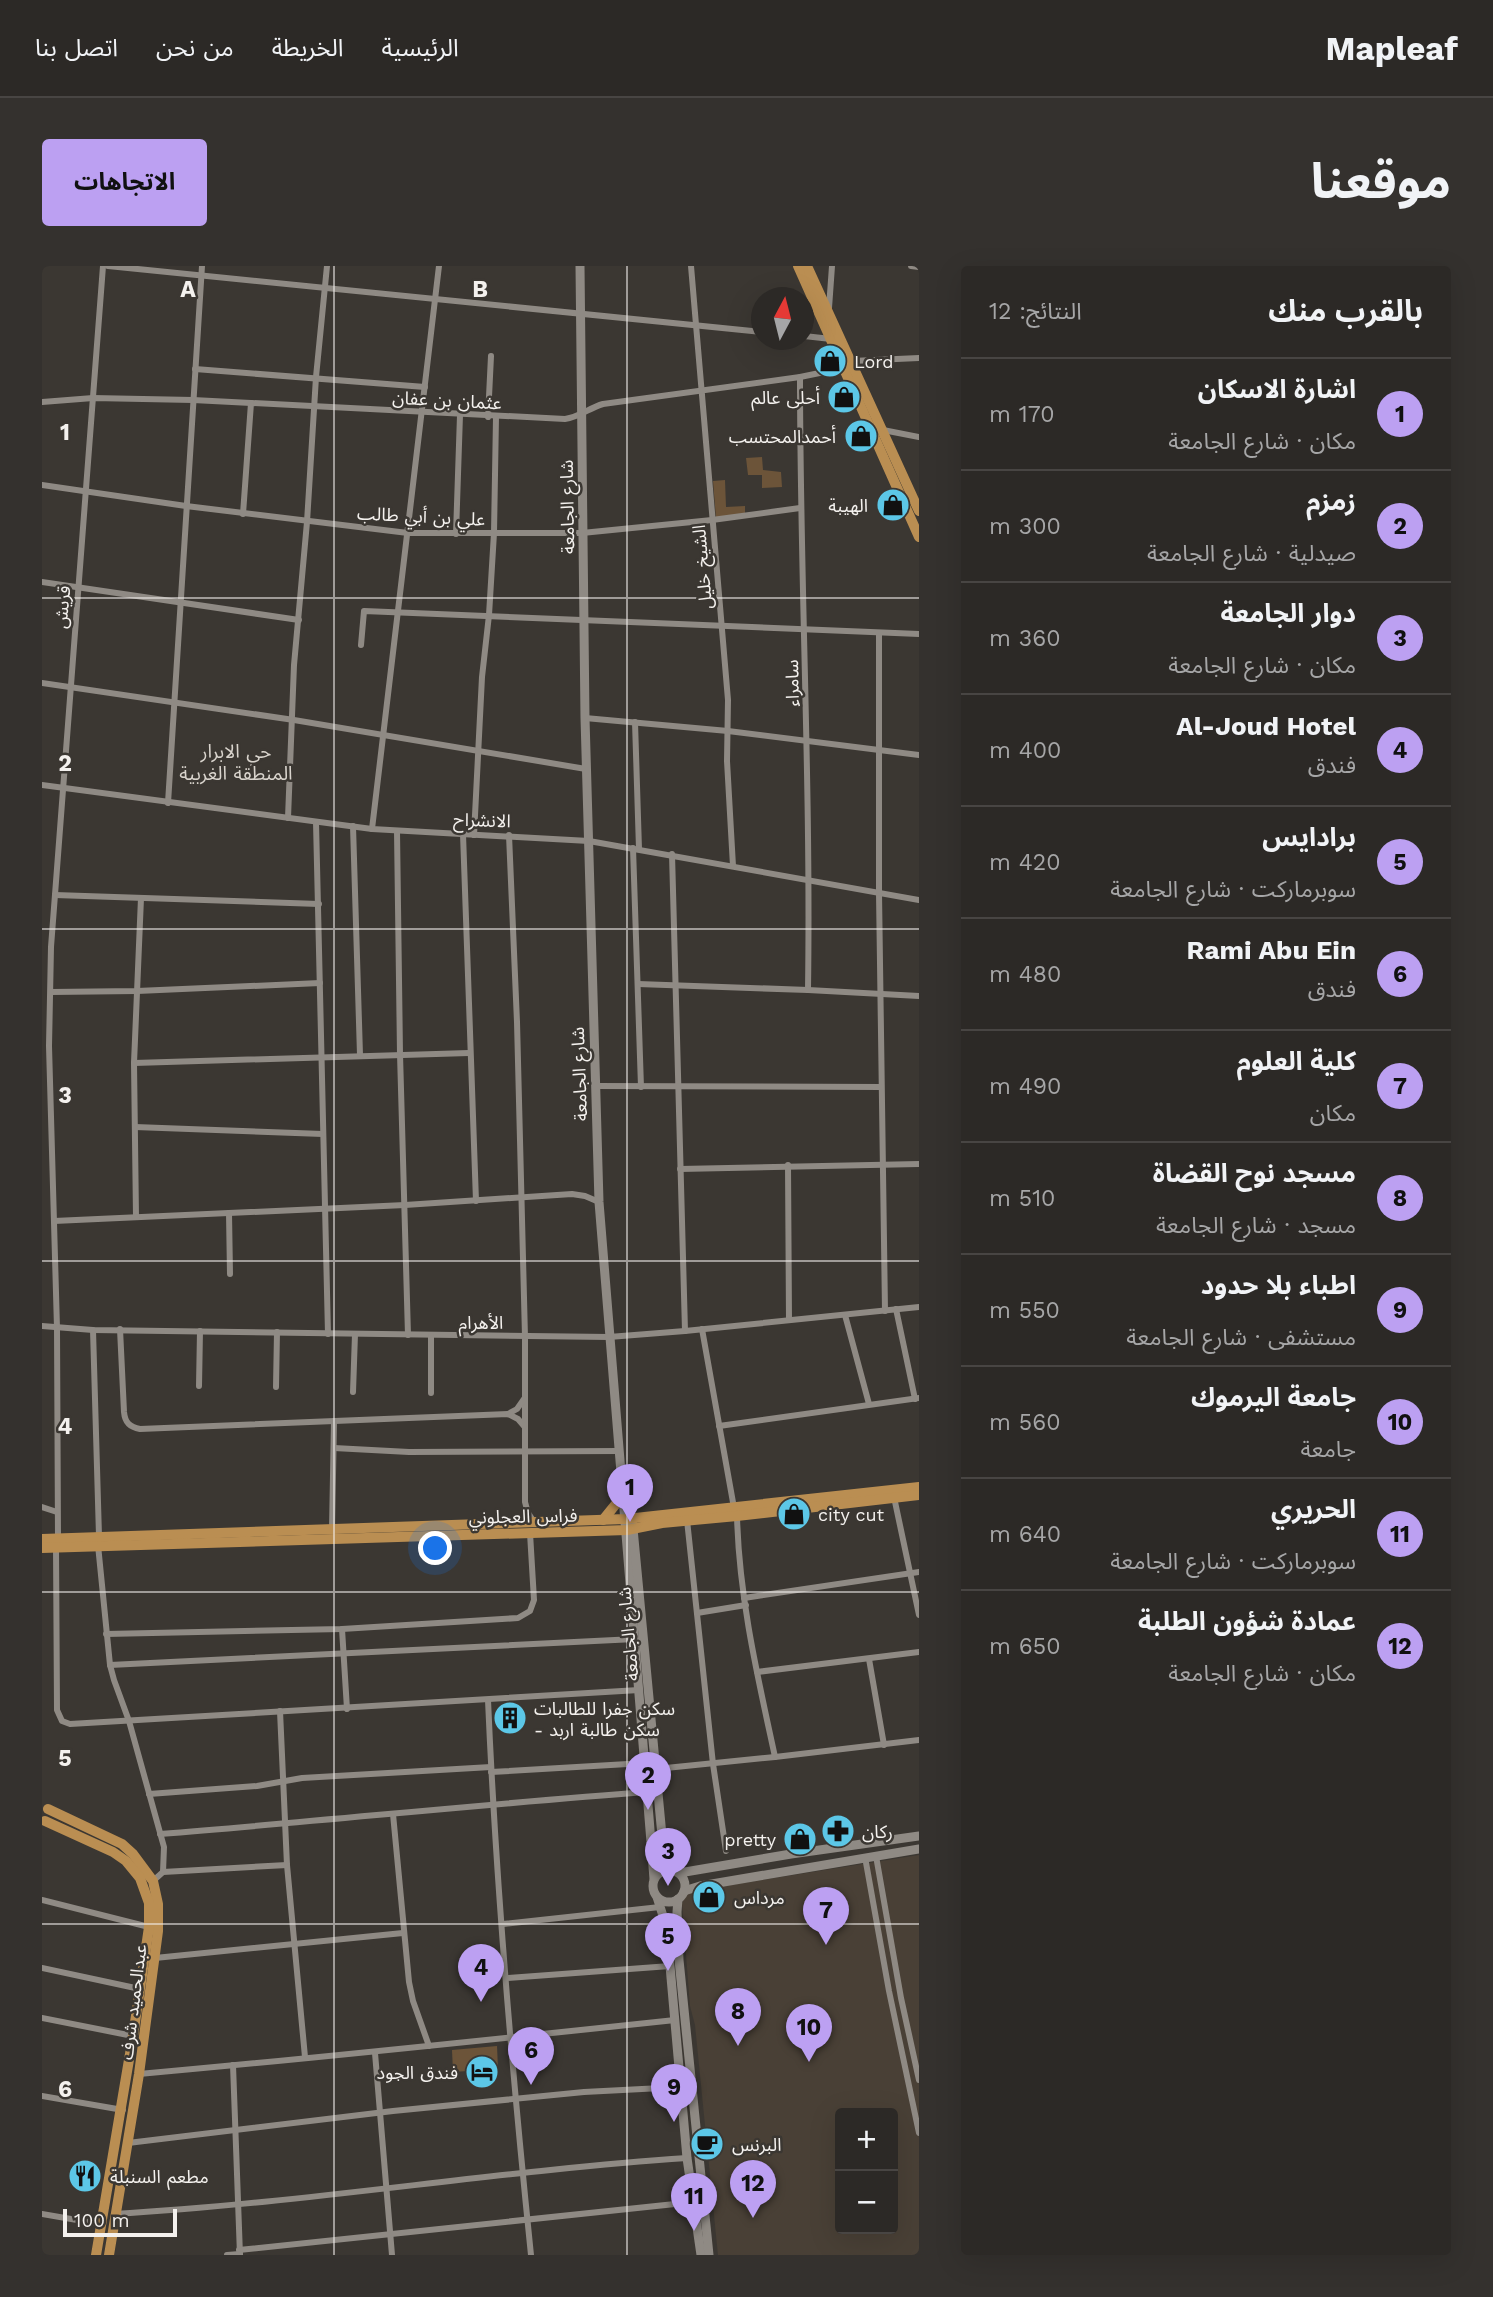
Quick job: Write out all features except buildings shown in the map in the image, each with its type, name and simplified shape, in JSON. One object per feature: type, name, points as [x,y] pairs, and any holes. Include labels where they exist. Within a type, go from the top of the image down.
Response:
[{"type":"main road","name":"شارع الجامعة","points":[[580,266],[586,769],[599,1202],[624,1494],[630,1524],[663,1846],[676,1872]]},
{"type":"main road","points":[[798,266],[831,339],[883,430],[919,511]]},
{"type":"main road","points":[[807,266],[828,310],[919,537]]},
{"type":"main road","name":"فراس العجلوني","points":[[42,1548],[57,1543],[332,1530],[662,1522],[919,1487]]},
{"type":"main road","points":[[603,1520],[624,1494]]},
{"type":"main road","name":"فراس العجلوني","points":[[99,1541],[532,1526],[603,1520],[630,1524],[919,1495]]},
{"type":"main road","name":"شارع الجامعة","points":[[630,1524],[635,1639],[654,1879]]},
{"type":"main road","name":"فراس العجلوني","points":[[42,1539],[57,1543]]},
{"type":"main road","points":[[44,1823],[48,1815],[45,1805]]},
{"type":"main road","name":"عبدالحميد شرف","points":[[45,1805],[122,1844],[147,1870],[153,1881],[158,1904],[155,1958],[134,2112],[114,2214],[109,2255]]},
{"type":"main road","points":[[61,1828],[65,1816]]},
{"type":"main road","name":"عبدالحميد شرف","points":[[44,1823],[113,1852],[126,1861],[140,1878],[150,1913],[133,2036],[96,2255]]},
{"type":"main road","points":[[701,2255],[687,2158],[670,1966],[659,1902],[653,1888],[654,1879],[664,1870],[676,1872],[919,1836]]},
{"type":"main road","points":[[659,1902],[667,1902],[700,1886],[919,1849]]},
{"type":"main road","points":[[676,1872],[684,1881],[677,1927],[709,2255]]},
{"type":"street","points":[[106,266],[751,331]]},
{"type":"street","name":"قريش","points":[[106,266],[93,398],[51,947],[49,1046],[57,1328],[57,1710],[62,1721],[70,1724],[130,1721]]},
{"type":"street","points":[[168,803],[202,266]]},
{"type":"street","points":[[288,818],[294,720],[294,665],[327,266]]},
{"type":"street","points":[[372,829],[439,266]]},
{"type":"street","name":"الشيخ خليل","points":[[691,266],[728,700],[727,761],[733,866]]},
{"type":"street","points":[[828,310],[832,266]]},
{"type":"street","points":[[911,266],[919,267]]},
{"type":"street","points":[[814,337],[831,339]]},
{"type":"street","points":[[474,835],[482,677],[494,533],[491,356]]},
{"type":"street","name":"عثمان بن عفان","points":[[42,402],[93,398],[193,400],[565,419],[582,415],[603,404],[800,377],[848,365],[919,358]]},
{"type":"street","points":[[195,369],[425,387]]},
{"type":"street","name":"سامراء","points":[[800,377],[800,508],[809,880],[808,989]]},
{"type":"street","points":[[243,514],[250,403]]},
{"type":"street","points":[[456,534],[460,415]]},
{"type":"street","points":[[883,430],[919,437]]},
{"type":"street","name":"علي بن أبي طالب","points":[[42,485],[243,514],[408,533],[582,533],[800,508]]},
{"type":"street","points":[[42,582],[299,620]]},
{"type":"street","points":[[361,645],[364,611],[919,634]]},
{"type":"street","points":[[879,632],[879,893],[885,1311]]},
{"type":"street","points":[[42,683],[383,734],[586,769]]},
{"type":"street","points":[[585,718],[728,731],[919,755]]},
{"type":"street","points":[[635,722],[641,1087]]},
{"type":"street","name":"الانشراح","points":[[42,785],[372,829],[589,841],[919,900]]},
{"type":"street","points":[[316,822],[328,1334]]},
{"type":"street","points":[[353,826],[360,1055]]},
{"type":"street","points":[[397,831],[408,1335]]},
{"type":"street","points":[[463,834],[476,1201]]},
{"type":"street","points":[[106,1634],[342,1629],[518,1618],[530,1611],[534,1600],[532,1526],[525,1502],[517,1022],[509,835]]},
{"type":"street","points":[[672,855],[685,1331]]},
{"type":"street","points":[[55,895],[319,904]]},
{"type":"street","points":[[136,1217],[134,1063],[141,898]]},
{"type":"street","points":[[42,946],[51,947]]},
{"type":"street","points":[[51,992],[320,983]]},
{"type":"street","points":[[638,984],[808,989],[919,996]]},
{"type":"street","points":[[134,1063],[469,1053]]},
{"type":"street","points":[[595,1086],[881,1087]]},
{"type":"street","points":[[42,1106],[51,1106]]},
{"type":"street","points":[[135,1127],[323,1134]]},
{"type":"street","points":[[680,1169],[919,1164]]},
{"type":"street","points":[[788,1165],[789,1320]]},
{"type":"street","points":[[42,1181],[53,1181]]},
{"type":"street","points":[[54,1221],[579,1195],[599,1202]]},
{"type":"street","points":[[229,1213],[230,1275]]},
{"type":"street","name":"الأهرام","points":[[42,1326],[93,1330],[609,1337],[919,1307]]},
{"type":"street","points":[[719,1426],[917,1398],[896,1309]]},
{"type":"street","points":[[845,1315],[869,1404]]},
{"type":"street","points":[[120,1329],[124,1412],[127,1423],[140,1430],[508,1414],[517,1409],[525,1395]]},
{"type":"street","points":[[702,1329],[735,1512],[738,1560],[745,1602],[775,1757]]},
{"type":"street","points":[[93,1330],[99,1541],[110,1665],[130,1721],[160,1834],[165,1856],[163,1872]]},
{"type":"street","points":[[199,1386],[201,1331]]},
{"type":"street","points":[[276,1387],[277,1332]]},
{"type":"street","points":[[354,1392],[355,1335]]},
{"type":"street","points":[[431,1336],[431,1393]]},
{"type":"street","points":[[508,1414],[518,1419],[525,1427]]},
{"type":"street","points":[[332,1530],[334,1422]]},
{"type":"street","points":[[334,1448],[408,1452],[620,1451]]},
{"type":"street","points":[[894,1497],[919,1615]]},
{"type":"street","points":[[42,1507],[57,1512]]},
{"type":"street","points":[[687,1520],[713,1764],[726,1851]]},
{"type":"street","points":[[697,1613],[919,1572]]},
{"type":"street","points":[[342,1629],[347,1709]]},
{"type":"street","points":[[110,1665],[635,1639]]},
{"type":"street","points":[[757,1672],[919,1652]]},
{"type":"street","points":[[869,1659],[884,1745]]},
{"type":"street","points":[[130,1721],[639,1690]]},
{"type":"street","points":[[488,1700],[515,2099],[531,2255]]},
{"type":"street","points":[[280,1711],[287,1865],[305,2057]]},
{"type":"street","points":[[656,1769],[919,1740]]},
{"type":"street","points":[[149,1794],[282,1783],[302,1778],[645,1763]]},
{"type":"street","points":[[160,1834],[493,1803],[647,1793]]},
{"type":"street","points":[[393,1814],[408,1982],[429,2046]]},
{"type":"street","points":[[876,1855],[901,1998],[919,2080]]},
{"type":"street","points":[[865,1857],[891,2001],[919,2133]]},
{"type":"street","points":[[153,1881],[163,1872],[287,1865]]},
{"type":"street","points":[[42,1900],[149,1927]]},
{"type":"street","points":[[503,1924],[659,1902]]},
{"type":"street","points":[[155,1958],[403,1933]]},
{"type":"street","points":[[507,1978],[670,1966]]},
{"type":"street","points":[[42,1968],[140,1989]]},
{"type":"street","points":[[891,2001],[901,1998]]},
{"type":"street","points":[[42,2018],[133,2036]]},
{"type":"street","points":[[139,2074],[305,2057],[375,2053],[676,2020]]},
{"type":"street","points":[[375,2053],[392,2255]]},
{"type":"street","points":[[233,2065],[239,2253]]},
{"type":"street","points":[[128,2143],[584,2092],[681,2087]]},
{"type":"street","points":[[42,2096],[134,2112]]},
{"type":"street","points":[[114,2214],[236,2205],[602,2164],[687,2158]]},
{"type":"street","points":[[227,2255],[694,2202]]},
{"type":"street","points":[[42,2214],[100,2224]]},
{"type":"shaded area","points":[[762,457],[763,470],[781,472],[782,487],[762,488],[762,475],[748,475],[746,458]]},
{"type":"shaded area","points":[[725,480],[726,507],[745,506],[745,513],[716,518],[713,481]]},
{"type":"shaded area","points":[[919,1855],[919,2255],[718,2255],[695,2025],[690,2006],[682,1903],[687,1893]]},
{"type":"shaded area","points":[[497,2046],[498,2069],[453,2072],[452,2050]]},
{"type":"place","name":"Lord","points":[[830,361]]},
{"type":"place","name":"أحلى عالم","points":[[844,397]]},
{"type":"place","name":"أحمدالمحتسب","points":[[861,436]]},
{"type":"place","name":"الهيبة","points":[[893,505]]},
{"type":"place","name":"city cut","points":[[794,1514]]},
{"type":"place","name":"اشارة الاسكان","points":[[630,1522]]},
{"type":"place","name":"سكن جفرا للطالبات - سكن طالبة اربد","points":[[510,1718]]},
{"type":"place","name":"زمزم","points":[[648,1810]]},
{"type":"place","name":"ركان","points":[[838,1831]]},
{"type":"place","name":"pretty","points":[[800,1839]]},
{"type":"place","name":"دوار الجامعة","points":[[668,1886]]},
{"type":"place","name":"مرداس","points":[[709,1897]]},
{"type":"place","name":"كلية العلوم","points":[[826,1945]]},
{"type":"place","name":"برادايس","points":[[668,1971]]},
{"type":"place","name":"Al-Joud Hotel","points":[[481,2002]]},
{"type":"place","name":"مسجد نوح القضاة","points":[[738,2046]]},
{"type":"place","name":"جامعة اليرموك","points":[[809,2062]]},
{"type":"place","name":"فندق الجود","points":[[482,2072]]},
{"type":"place","name":"Rami Abu Ein","points":[[531,2085]]},
{"type":"place","name":"اطباء بلا حدود","points":[[674,2122]]},
{"type":"place","name":"البرنس","points":[[707,2144]]},
{"type":"place","name":"مطعم السنبلة","points":[[85,2176]]},
{"type":"place","name":"عمادة شؤون الطلبة","points":[[753,2218]]},
{"type":"place","name":"الحريري","points":[[694,2231]]},
{"type":"district","name":"حي الابرار المنطقة الغربية","points":[[236,762]]}]
